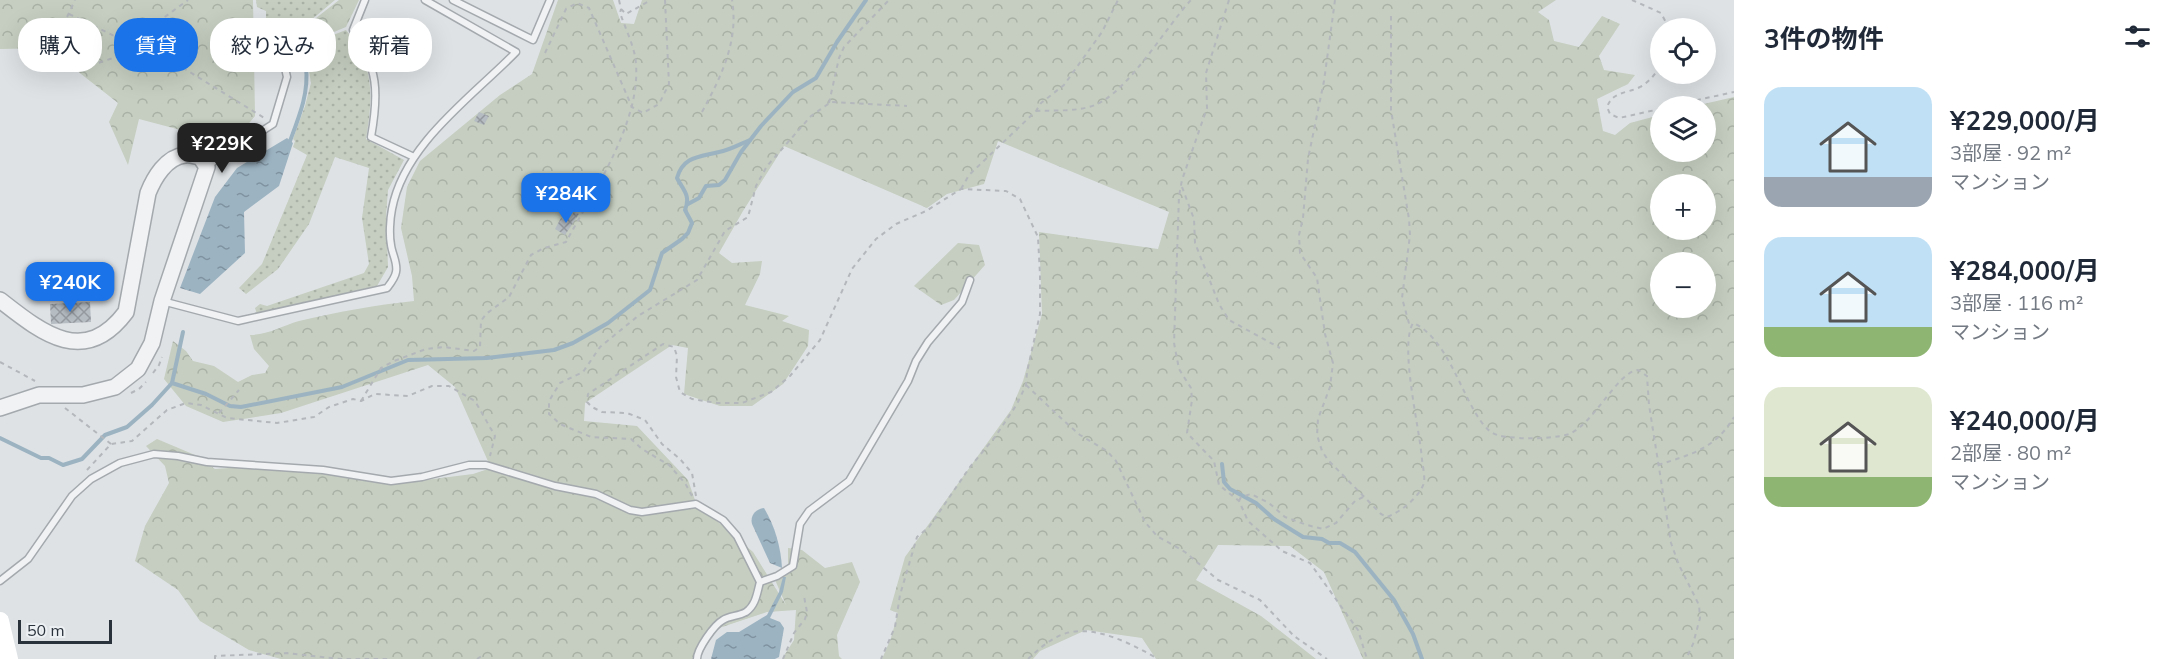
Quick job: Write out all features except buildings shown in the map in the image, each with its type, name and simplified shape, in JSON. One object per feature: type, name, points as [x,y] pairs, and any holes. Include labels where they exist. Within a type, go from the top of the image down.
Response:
[{"type":"main road","points":[[0,621],[9,659]]},
{"type":"street","points":[[0,300],[55,338],[78,342],[99,336],[116,326],[126,312],[148,193],[154,177],[169,163],[184,154],[200,157],[207,166],[162,301],[152,343],[138,369],[115,387],[83,395],[39,395],[0,408]]},
{"type":"lane","points":[[365,0],[353,30],[367,51],[375,78],[377,102],[371,136],[414,157]]},
{"type":"lane","points":[[162,301],[238,321],[387,288],[396,273],[391,245],[391,210],[399,183],[414,157],[466,98],[492,77],[516,52],[425,0]]},
{"type":"lane","points":[[453,0],[533,40],[550,0]]},
{"type":"lane","points":[[207,166],[273,124],[287,77],[286,72]]},
{"type":"lane","points":[[760,582],[777,576],[793,566],[800,524],[809,511],[849,481],[908,381],[916,361],[928,342],[962,302],[970,280]]},
{"type":"lane","points":[[0,581],[28,559],[72,496],[91,479],[120,463],[154,454],[207,462],[323,470],[391,481],[422,477],[469,465],[486,465],[555,486],[596,494],[630,510],[642,512],[696,504],[723,520],[736,536],[760,582],[755,602],[746,612],[721,621],[702,643],[697,652],[697,659]]},
{"type":"path","points":[[67,18],[75,0]]},
{"type":"path","points":[[163,18],[188,0]]},
{"type":"path","points":[[361,400],[381,368],[394,361],[426,349],[444,347],[474,351],[480,347],[481,321],[486,314],[509,297],[531,255],[543,248],[566,242],[620,143],[636,94],[635,56],[620,13],[619,0]]},
{"type":"path","points":[[621,9],[626,14],[651,0]]},
{"type":"path","points":[[545,53],[566,9],[577,3],[589,8],[632,107],[643,113],[659,104],[669,84],[665,0]]},
{"type":"path","points":[[702,112],[723,71],[733,38],[732,0]]},
{"type":"path","points":[[830,104],[839,58],[844,47],[889,0]]},
{"type":"path","points":[[696,504],[692,473],[662,444],[645,420],[627,413],[602,412],[587,402],[588,394],[663,345],[674,347],[677,356],[676,377],[680,392],[692,399],[717,403],[742,403],[771,392],[790,376],[820,340],[852,269],[876,239],[896,224],[926,211],[961,189],[969,175],[1036,111],[1041,103],[1064,85],[1102,32],[1118,0]]},
{"type":"path","points":[[1036,111],[1080,109],[1108,98],[1124,85],[1191,0]]},
{"type":"path","points":[[1229,0],[1206,73],[1206,108],[1181,185],[1174,344],[1179,369],[1191,388],[1192,400],[1187,433],[1214,460],[1220,485],[1239,501],[1248,521],[1282,551],[1310,562],[1358,630],[1368,659]]},
{"type":"path","points":[[1335,0],[1324,81],[1308,159],[1303,218],[1299,235],[1300,253],[1317,278],[1325,334],[1333,363],[1330,387],[1318,419],[1317,435],[1322,451],[1328,460],[1363,497],[1387,517],[1416,497],[1424,482],[1422,450],[1408,361],[1410,327],[1402,298],[1410,235],[1391,110],[1391,16]]},
{"type":"path","points":[[1632,0],[1661,13],[1664,18]]},
{"type":"path","points":[[69,14],[114,36]]},
{"type":"path","points":[[189,72],[273,124]]},
{"type":"path","points":[[1650,79],[1640,87],[1617,94],[1610,99],[1607,107],[1610,114],[1619,118],[1650,111]]},
{"type":"path","points":[[1716,96],[1734,92]]},
{"type":"path","points":[[696,504],[685,483],[669,465],[642,449],[631,439],[591,437],[560,424],[549,414],[549,401],[560,383],[583,372],[600,347],[638,316],[697,280],[725,231],[748,218],[756,186],[767,166],[811,116],[830,104],[907,106]]},
{"type":"path","points":[[1181,185],[1194,219],[1195,243],[1219,304],[1229,320],[1280,348]]},
{"type":"path","points":[[880,659],[895,627],[900,595],[917,537],[929,527],[1017,404],[1026,385],[1026,372],[1040,314],[1038,237],[1020,199],[1006,191],[961,189]]},
{"type":"path","points":[[1410,327],[1413,323],[1420,326],[1437,342],[1472,409],[1488,431],[1496,436],[1527,438],[1568,435],[1580,428],[1631,371],[1638,370],[1647,376],[1648,405],[1671,543],[1699,605],[1700,618],[1686,659]]},
{"type":"path","points":[[0,362],[38,383],[111,444]]},
{"type":"path","points":[[1026,385],[1080,435],[1107,451],[1116,461],[1145,522],[1157,536],[1185,552],[1218,580],[1260,600],[1294,636],[1327,659]]},
{"type":"path","points":[[72,496],[88,468],[111,444],[132,441],[167,410],[186,403],[201,405],[228,418],[278,423],[314,417],[329,407],[353,399],[361,400],[375,394],[408,396],[432,386],[449,386],[475,401],[495,436],[494,446],[486,465]]},
{"type":"path","points":[[219,414],[239,390]]},
{"type":"path","points":[[1658,465],[1707,448],[1723,435],[1734,417]]},
{"type":"path","points":[[1239,501],[1241,497],[1251,494],[1269,503],[1285,517],[1323,529],[1335,523],[1355,501],[1363,497]]},
{"type":"path","points":[[783,659],[795,633],[805,619],[807,612],[804,596]]},
{"type":"path","points":[[1028,659],[1047,642],[1071,632],[1102,633],[1158,659]]},
{"type":"path","points":[[215,659],[214,656],[287,653],[340,659],[391,659]]},
{"type":"path","points":[[477,659],[483,655]]},
{"type":"green space","points":[[0,0],[253,0],[253,18],[210,18],[210,72],[254,72],[255,116],[226,151],[192,133],[139,119],[128,165],[109,122],[118,103],[79,72],[102,72],[102,18],[18,18],[18,49],[0,49]]},
{"type":"green space","points":[[256,0],[335,0],[314,18],[266,18],[266,11],[257,7]]},
{"type":"green space","points":[[339,0],[359,0],[350,18],[348,18],[346,27],[336,31],[336,18],[316,18]]},
{"type":"green space","points":[[558,0],[613,0],[621,23],[634,24],[642,0],[1556,0],[1538,12],[1549,20],[1554,41],[1579,47],[1602,16],[1620,24],[1599,56],[1604,70],[1635,75],[1628,84],[1597,99],[1603,131],[1615,135],[1630,123],[1650,118],[1650,162],[1716,162],[1716,101],[1734,97],[1734,659],[1363,659],[1324,572],[1290,546],[1218,545],[1196,580],[1261,616],[1316,659],[1156,659],[1142,638],[1086,630],[1040,651],[1033,659],[882,659],[898,613],[890,610],[905,557],[1011,410],[1023,381],[1042,314],[1039,232],[1158,249],[1169,212],[998,141],[984,184],[947,194],[927,208],[784,146],[719,253],[732,263],[762,261],[760,274],[745,305],[789,316],[782,321],[809,330],[808,346],[783,384],[752,406],[720,406],[684,394],[688,348],[672,345],[585,403],[584,421],[637,426],[688,480],[696,503],[753,552],[786,605],[772,573],[788,570],[788,548],[802,550],[825,568],[852,562],[860,582],[837,635],[839,656],[842,659],[782,659],[794,640],[796,610],[767,612],[716,629],[699,659],[281,659],[249,650],[200,621],[178,590],[135,561],[145,526],[169,483],[165,466],[146,446],[157,439],[195,455],[215,469],[282,464],[417,481],[473,474],[491,468],[455,387],[428,365],[281,413],[223,422],[186,406],[164,379],[173,341],[186,351],[193,361],[214,366],[238,382],[252,375],[265,373],[269,366],[254,349],[250,335],[262,334],[299,321],[414,301],[412,276],[401,228],[407,187],[420,161],[500,95],[532,74]]},
{"type":"green space","points":[[346,30],[348,33],[348,72],[368,72],[370,109],[366,139],[404,160],[388,190],[386,216],[388,267],[377,286],[257,314],[255,308],[260,304],[267,306],[364,273],[369,264],[362,218],[369,168],[335,157],[309,224],[278,269],[246,294],[239,288],[262,264],[307,155],[293,147],[295,141],[293,139],[311,83],[309,72],[336,72],[336,34]]},
{"type":"green space","points":[[958,243],[979,245],[985,265],[954,300],[941,305],[914,286]]},
{"type":"water","points":[[287,138],[293,143],[279,186],[244,212],[245,253],[200,294],[180,288],[215,197],[237,168]]},
{"type":"water","points":[[764,508],[777,537],[782,568],[770,563],[752,524],[754,513]]},
{"type":"water","points":[[783,577],[786,577],[783,592],[770,618],[780,622],[784,628],[779,657],[775,659],[711,659],[716,640],[727,632],[739,632],[767,615],[779,592]]},
{"type":"waterway","points":[[688,204],[699,198],[706,186],[719,185],[725,180],[741,152],[761,126],[793,92],[816,78],[866,0]]},
{"type":"waterway","points":[[290,141],[302,105],[306,72]]},
{"type":"waterway","points":[[0,438],[41,458],[49,458],[63,465],[82,459],[105,435],[127,427],[172,383],[206,394],[230,406],[241,407],[342,387],[408,360],[487,358],[554,350],[573,343],[608,323],[650,290],[662,253],[688,233],[692,223],[685,210],[686,193],[677,178],[683,165],[693,159],[727,150],[750,140]]},
{"type":"waterway","points":[[172,383],[183,332]]},
{"type":"waterway","points":[[1222,464],[1224,482],[1230,489],[1256,503],[1274,519],[1303,537],[1340,543],[1355,552],[1394,600],[1413,634],[1422,659]]}]
